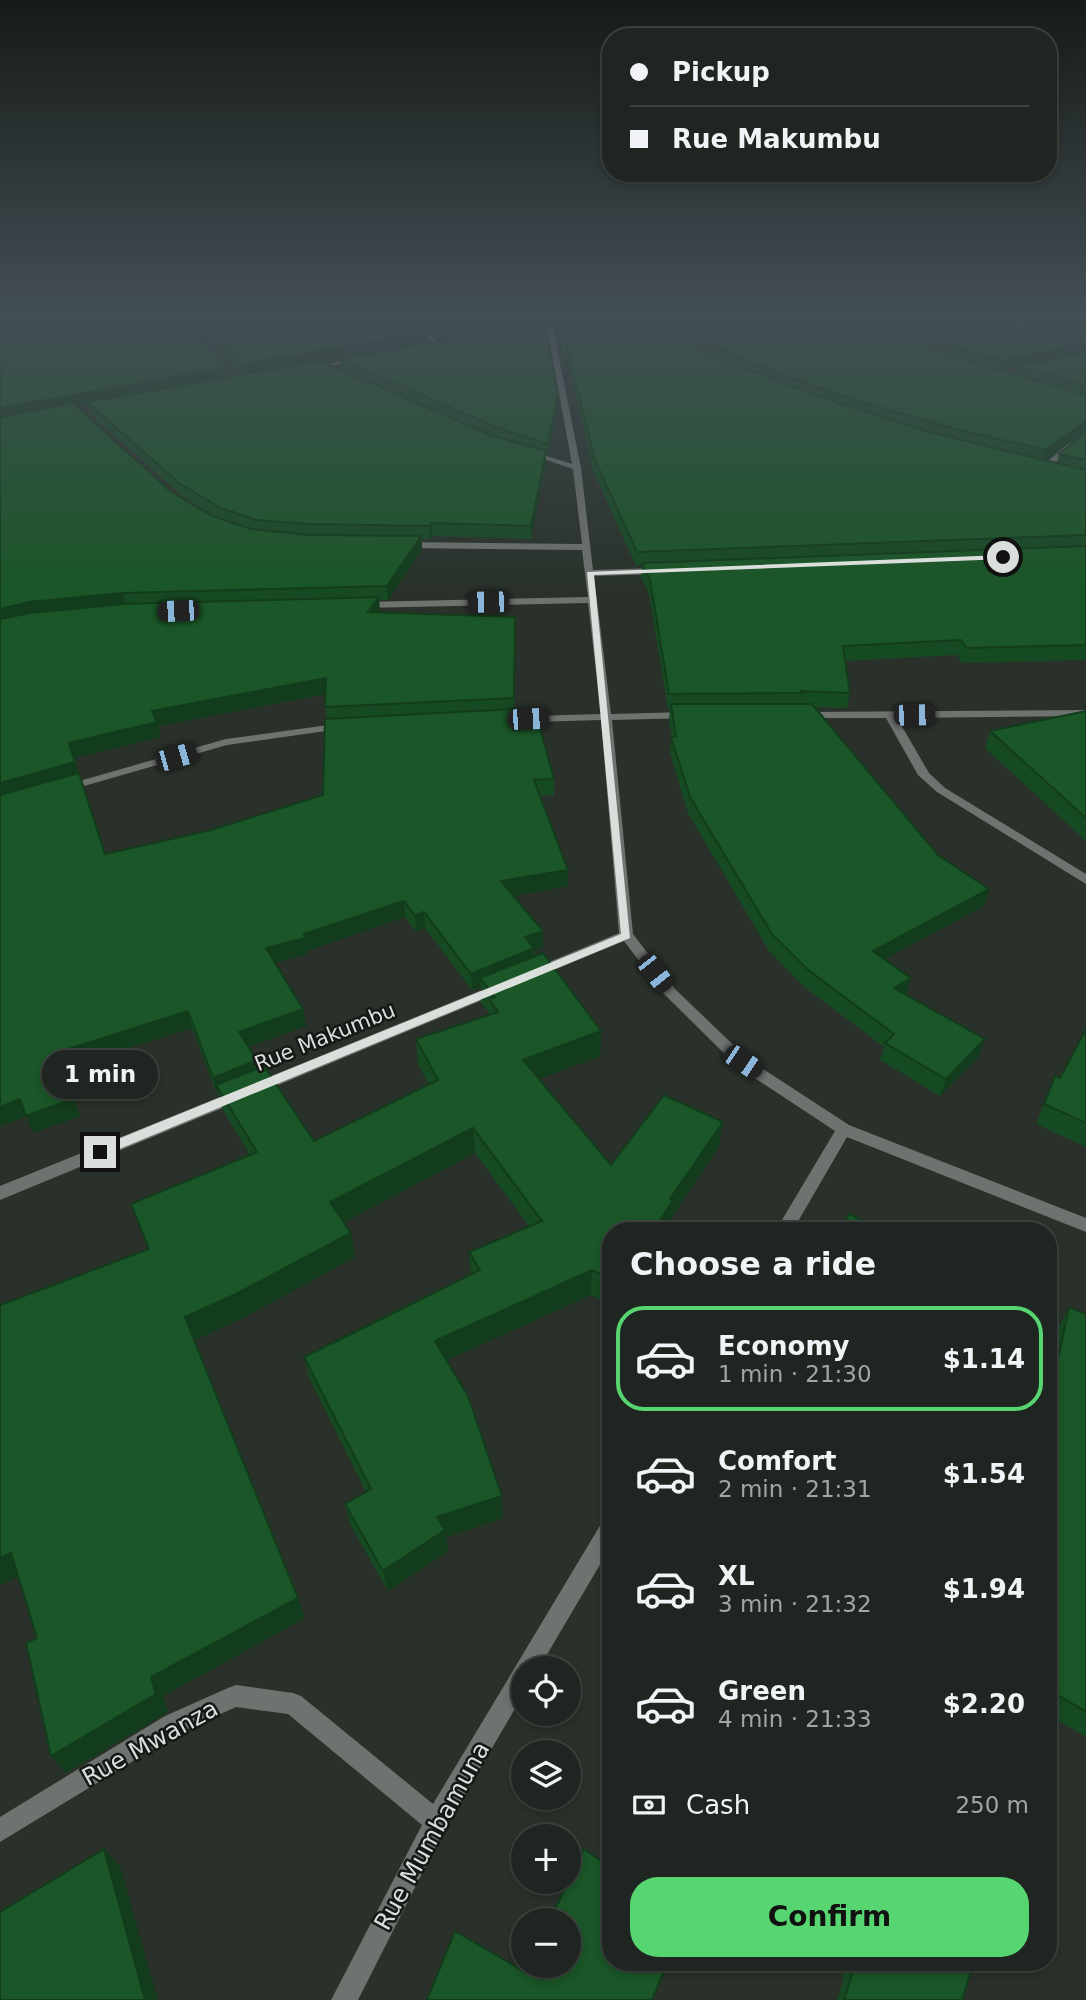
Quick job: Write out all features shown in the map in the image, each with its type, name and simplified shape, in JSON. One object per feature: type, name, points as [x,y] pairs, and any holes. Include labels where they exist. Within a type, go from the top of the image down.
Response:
[{"type":"street","points":[[567,403],[606,715],[626,935],[670,992],[743,1062],[844,1129],[1086,1225]]},
{"type":"street","points":[[1044,469],[1086,433]]},
{"type":"street","points":[[518,449],[577,468]]},
{"type":"street","points":[[1031,466],[1054,471]]},
{"type":"street","points":[[393,544],[586,547]]},
{"type":"street","points":[[590,573],[673,570]]},
{"type":"street","points":[[345,606],[593,600]]},
{"type":"street","points":[[795,715],[1086,713]]},
{"type":"street","points":[[483,720],[606,715],[701,715]]},
{"type":"street","points":[[890,715],[924,775],[941,790],[1086,880]]},
{"type":"street","points":[[53,792],[226,742],[359,726]]},
{"type":"street","name":"Rue Makumbu","points":[[0,1193],[626,935]]},
{"type":"street","points":[[789,1222],[844,1129]]},
{"type":"street","points":[[534,1656],[602,1540]]},
{"type":"street","name":"Rue Mumbamuna","points":[[344,2000],[436,1822],[511,1694]]},
{"type":"street","name":"Rue Mwanza","points":[[0,1830],[173,1724],[236,1696],[293,1704],[436,1822]]},
{"type":"building","points":[[0,403],[26,403],[0,408]]},
{"type":"building","points":[[73,403],[170,491],[210,515],[251,529],[309,535],[421,536],[387,586],[123,593],[29,602],[0,609],[0,417]]},
{"type":"building","points":[[89,403],[418,403],[490,435],[546,451],[531,526],[309,524],[256,520],[219,507],[179,483]]},
{"type":"building","points":[[441,403],[556,403],[548,444],[498,428]]},
{"type":"building","points":[[581,403],[840,403],[926,431],[1086,470],[1086,535],[637,552],[595,460]]},
{"type":"building","points":[[866,403],[1086,403],[1086,421],[1045,450],[952,428]]},
{"type":"building","points":[[1086,431],[1086,460],[1059,454]]},
{"type":"building","points":[[1086,546],[1086,645],[966,648],[961,640],[843,646],[850,693],[801,691],[803,693],[669,694],[650,580],[642,563]]},
{"type":"building","points":[[379,597],[368,612],[515,617],[514,698],[325,707],[326,678],[152,711],[157,722],[69,743],[75,762],[0,783],[0,619],[30,613],[123,604]]},
{"type":"building","points":[[671,704],[812,704],[938,855],[989,889],[873,951],[911,978],[894,988],[985,1039],[946,1079],[885,1043],[894,1034],[807,969],[772,934],[690,797],[671,737],[676,737]]},
{"type":"building","points":[[514,709],[513,730],[540,728],[554,779],[534,780],[568,870],[501,881],[543,931],[525,937],[534,948],[471,974],[424,912],[415,915],[404,901],[304,934],[305,938],[266,948],[303,1009],[239,1032],[257,1060],[213,1078],[188,1011],[56,1053],[73,1099],[26,1116],[20,1099],[0,1107],[0,795],[79,773],[105,854],[211,830],[323,795],[325,719]]},
{"type":"building","points":[[1086,711],[1086,818],[990,731]]},
{"type":"building","points":[[543,953],[601,1031],[523,1060],[611,1165],[664,1095],[723,1122],[670,1199],[673,1200],[659,1222],[602,1222],[602,1275],[592,1270],[435,1341],[468,1396],[502,1496],[437,1517],[445,1530],[383,1571],[345,1504],[371,1489],[304,1357],[480,1270],[469,1252],[542,1221],[473,1128],[330,1202],[351,1233],[236,1294],[185,1317],[298,1598],[151,1677],[156,1694],[51,1756],[26,1643],[37,1638],[11,1553],[0,1558],[0,1305],[149,1249],[131,1204],[257,1152],[216,1085],[264,1066],[314,1141],[438,1080],[416,1039],[498,1012],[489,999],[495,997],[480,978]]},
{"type":"building","points":[[1086,1029],[1086,1123],[1044,1104],[1055,1076],[1060,1078]]},
{"type":"building","points":[[850,1214],[864,1222],[844,1222]]},
{"type":"building","points":[[1069,1307],[1086,1314],[1086,1712],[1057,1694],[1057,1363]]},
{"type":"building","points":[[104,1849],[145,2000],[0,2000],[0,1912]]},
{"type":"building","points":[[584,1849],[602,1862],[602,1971],[664,1971],[652,2000],[427,2000],[455,1931],[511,1964],[511,1978],[581,1978],[581,1908],[556,1908],[562,1894],[581,1894],[581,1855]]},
{"type":"building","points":[[853,1971],[971,1971],[962,2000],[844,2000]]},
{"type":"route","points":[[100,1152],[626,935],[590,573],[1003,557]]}]
